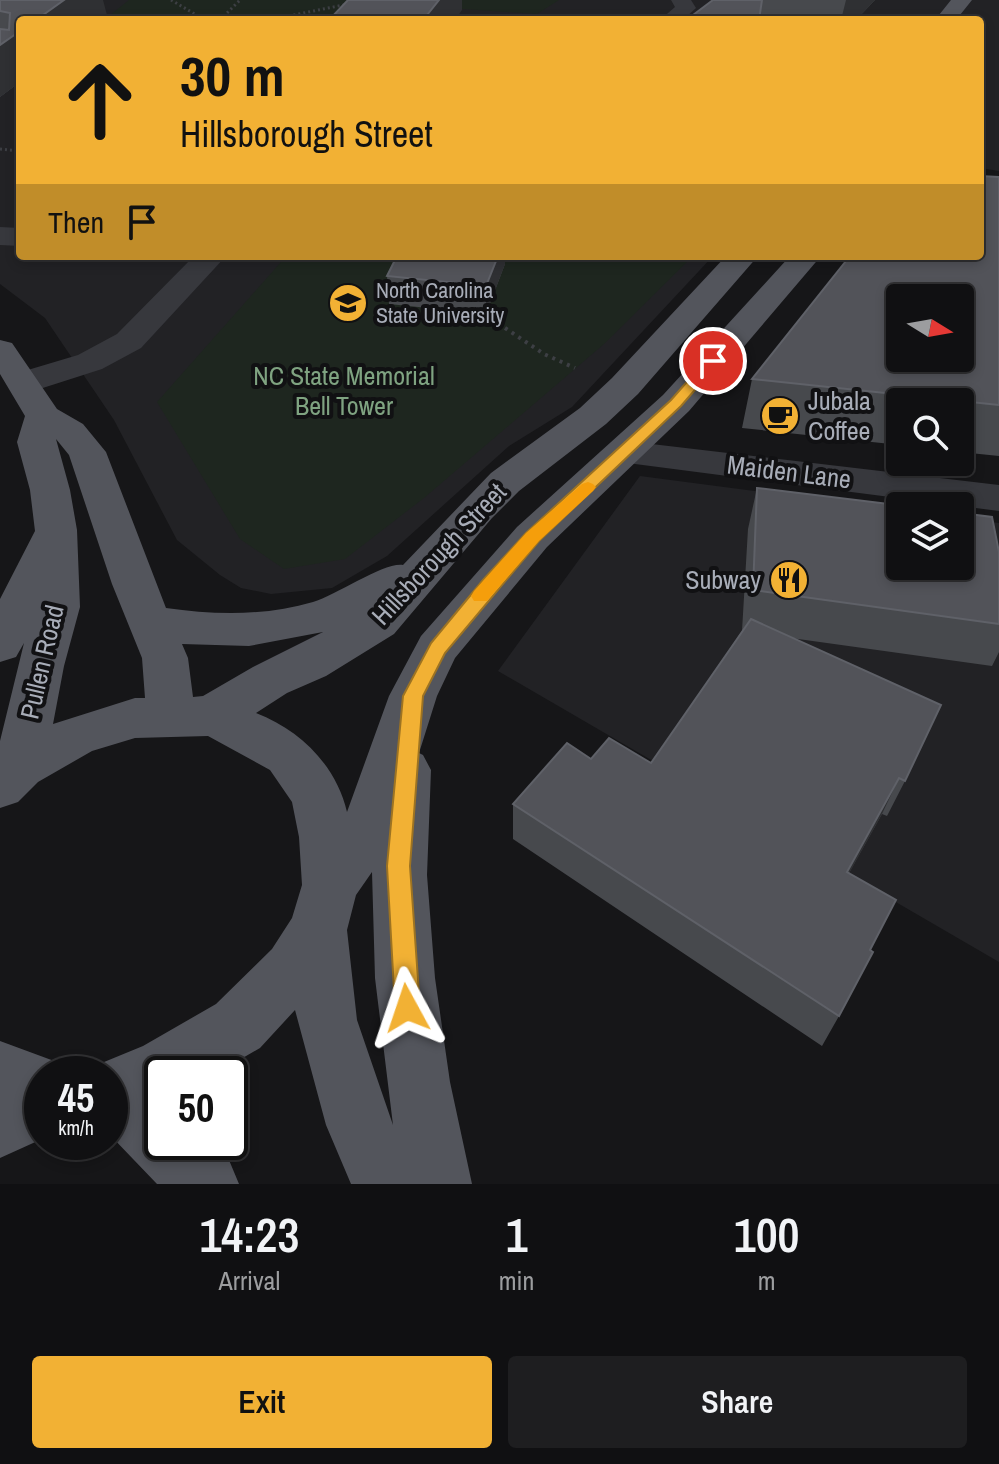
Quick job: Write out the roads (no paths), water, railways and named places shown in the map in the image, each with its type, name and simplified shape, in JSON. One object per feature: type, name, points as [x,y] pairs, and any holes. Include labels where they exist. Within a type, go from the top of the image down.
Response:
[{"type":"main road","points":[[948,16],[962,0]]},
{"type":"main road","name":"Hillsborough Street","points":[[191,716],[378,622],[435,554],[505,482],[593,416],[625,386],[739,260]]},
{"type":"main road","points":[[128,1084],[165,1068],[238,1026],[293,969],[360,845],[413,696],[437,648],[532,537],[626,453],[676,403],[802,260]]},
{"type":"main road","points":[[0,350],[34,400],[87,452],[134,584],[191,716]]},
{"type":"main road","name":"Pullen Road","points":[[10,776],[58,607],[56,530],[50,490],[36,442],[34,400]]},
{"type":"main road","points":[[0,645],[56,530]]},
{"type":"main road","points":[[152,623],[222,632],[276,628],[349,605],[391,584],[435,554]]},
{"type":"main road","points":[[413,696],[401,814],[401,927],[414,1073],[438,1184]]},
{"type":"main road","points":[[10,776],[76,736],[135,718],[191,716],[244,729],[288,755],[317,795],[326,837],[326,1020],[359,1125],[385,1184]]},
{"type":"main road","points":[[0,1073],[24,1083]]},
{"type":"main road","points":[[128,1109],[144,1124]]},
{"type":"main road","points":[[0,1125],[24,1114]]},
{"type":"main road","points":[[180,1160],[205,1184]]},
{"type":"street","points":[[675,16],[686,8],[681,0]]},
{"type":"street","points":[[34,400],[90,362],[129,341],[207,260]]},
{"type":"street","name":"Maiden Lane","points":[[626,453],[999,498]]},
{"type":"place","name":"North Carolina State University","points":[[348,303]]},
{"type":"place","name":"Jubala Coffee","points":[[780,416]]},
{"type":"place","name":"Subway","points":[[789,580]]},
{"type":"park label","name":"NC State Memorial Bell Tower","points":[[344,391]]}]
